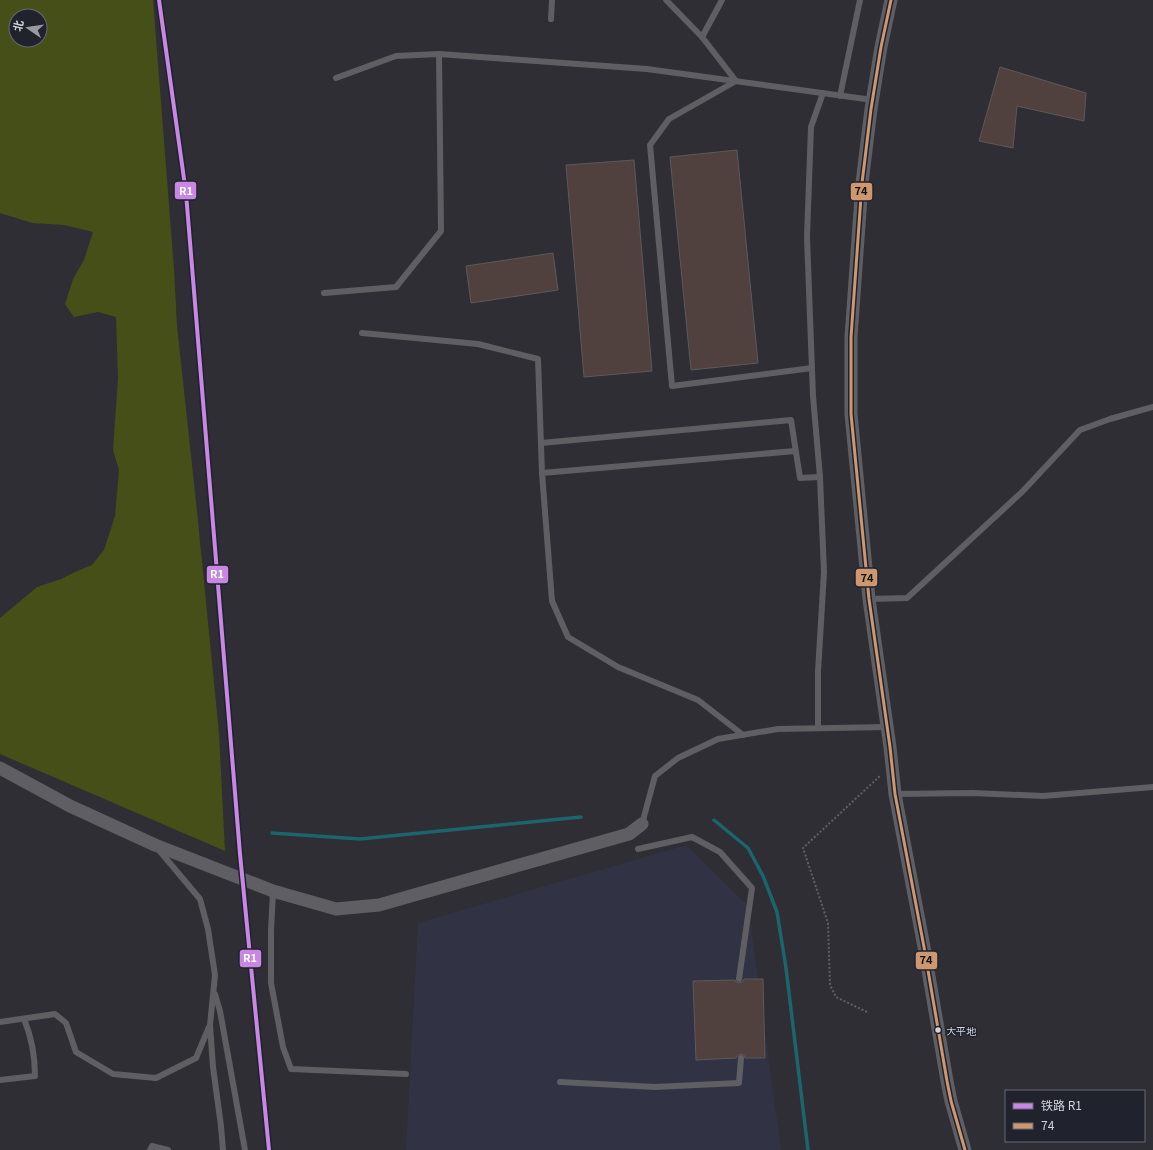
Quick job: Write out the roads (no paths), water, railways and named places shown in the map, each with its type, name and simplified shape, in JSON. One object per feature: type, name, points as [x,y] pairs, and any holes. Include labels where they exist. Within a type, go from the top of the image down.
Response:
[{"type":"street","points":[[891,0],[881,47],[862,183],[851,337],[851,414],[869,599],[895,794],[924,947],[947,1081],[965,1150]]},
{"type":"street","points":[[0,768],[70,806],[155,845],[273,891],[336,909],[379,905],[629,834],[642,824]]},
{"type":"lane","points":[[551,20],[552,0]]},
{"type":"lane","points":[[666,0],[702,37],[736,82]]},
{"type":"lane","points":[[702,37],[722,0]]},
{"type":"lane","points":[[840,96],[860,0]]},
{"type":"lane","points":[[336,78],[396,56],[439,54],[647,69],[873,100]]},
{"type":"lane","points":[[324,293],[396,287],[441,231],[439,54]]},
{"type":"lane","points":[[736,82],[669,119],[650,145],[672,386],[812,368]]},
{"type":"lane","points":[[818,728],[818,672],[824,572],[820,477],[813,396],[807,237],[811,127],[823,94]]},
{"type":"lane","points":[[362,333],[478,344],[538,359],[542,473],[552,601],[568,637],[618,667],[698,700],[743,735]]},
{"type":"lane","points":[[869,599],[907,598],[1022,492],[1080,430],[1110,419],[1153,407]]},
{"type":"lane","points":[[541,442],[791,420],[800,478],[820,477]]},
{"type":"lane","points":[[542,473],[795,451]]},
{"type":"lane","points":[[642,824],[655,776],[678,758],[718,739],[778,729],[887,727]]},
{"type":"lane","points":[[895,794],[972,793],[1044,796],[1153,787]]},
{"type":"lane","points":[[638,849],[692,837],[720,852],[752,888],[739,979]]},
{"type":"lane","points":[[155,845],[200,899],[208,929],[215,975],[210,1025],[213,1067],[223,1150]]},
{"type":"lane","points":[[273,891],[271,983],[283,1047],[291,1069],[406,1074]]},
{"type":"lane","points":[[214,991],[220,1011],[245,1150]]},
{"type":"lane","points":[[0,1022],[55,1014],[66,1023],[76,1052],[113,1074],[156,1078],[196,1058],[210,1025]]},
{"type":"lane","points":[[0,1080],[34,1076],[35,1059],[30,1034],[24,1019]]},
{"type":"lane","points":[[560,1082],[655,1087],[739,1083],[741,1058]]},
{"type":"lane","points":[[150,1150],[152,1146],[168,1150]]},
{"type":"waterway","points":[[272,833],[360,839],[581,817]]},
{"type":"waterway","points":[[714,820],[748,848],[763,876],[777,912],[786,968],[808,1150]]},
{"type":"rail line","name":"R1","points":[[159,0],[186,193],[240,854],[269,1150]]},
{"type":"place","name":"大平地","points":[[938,1030]]}]
